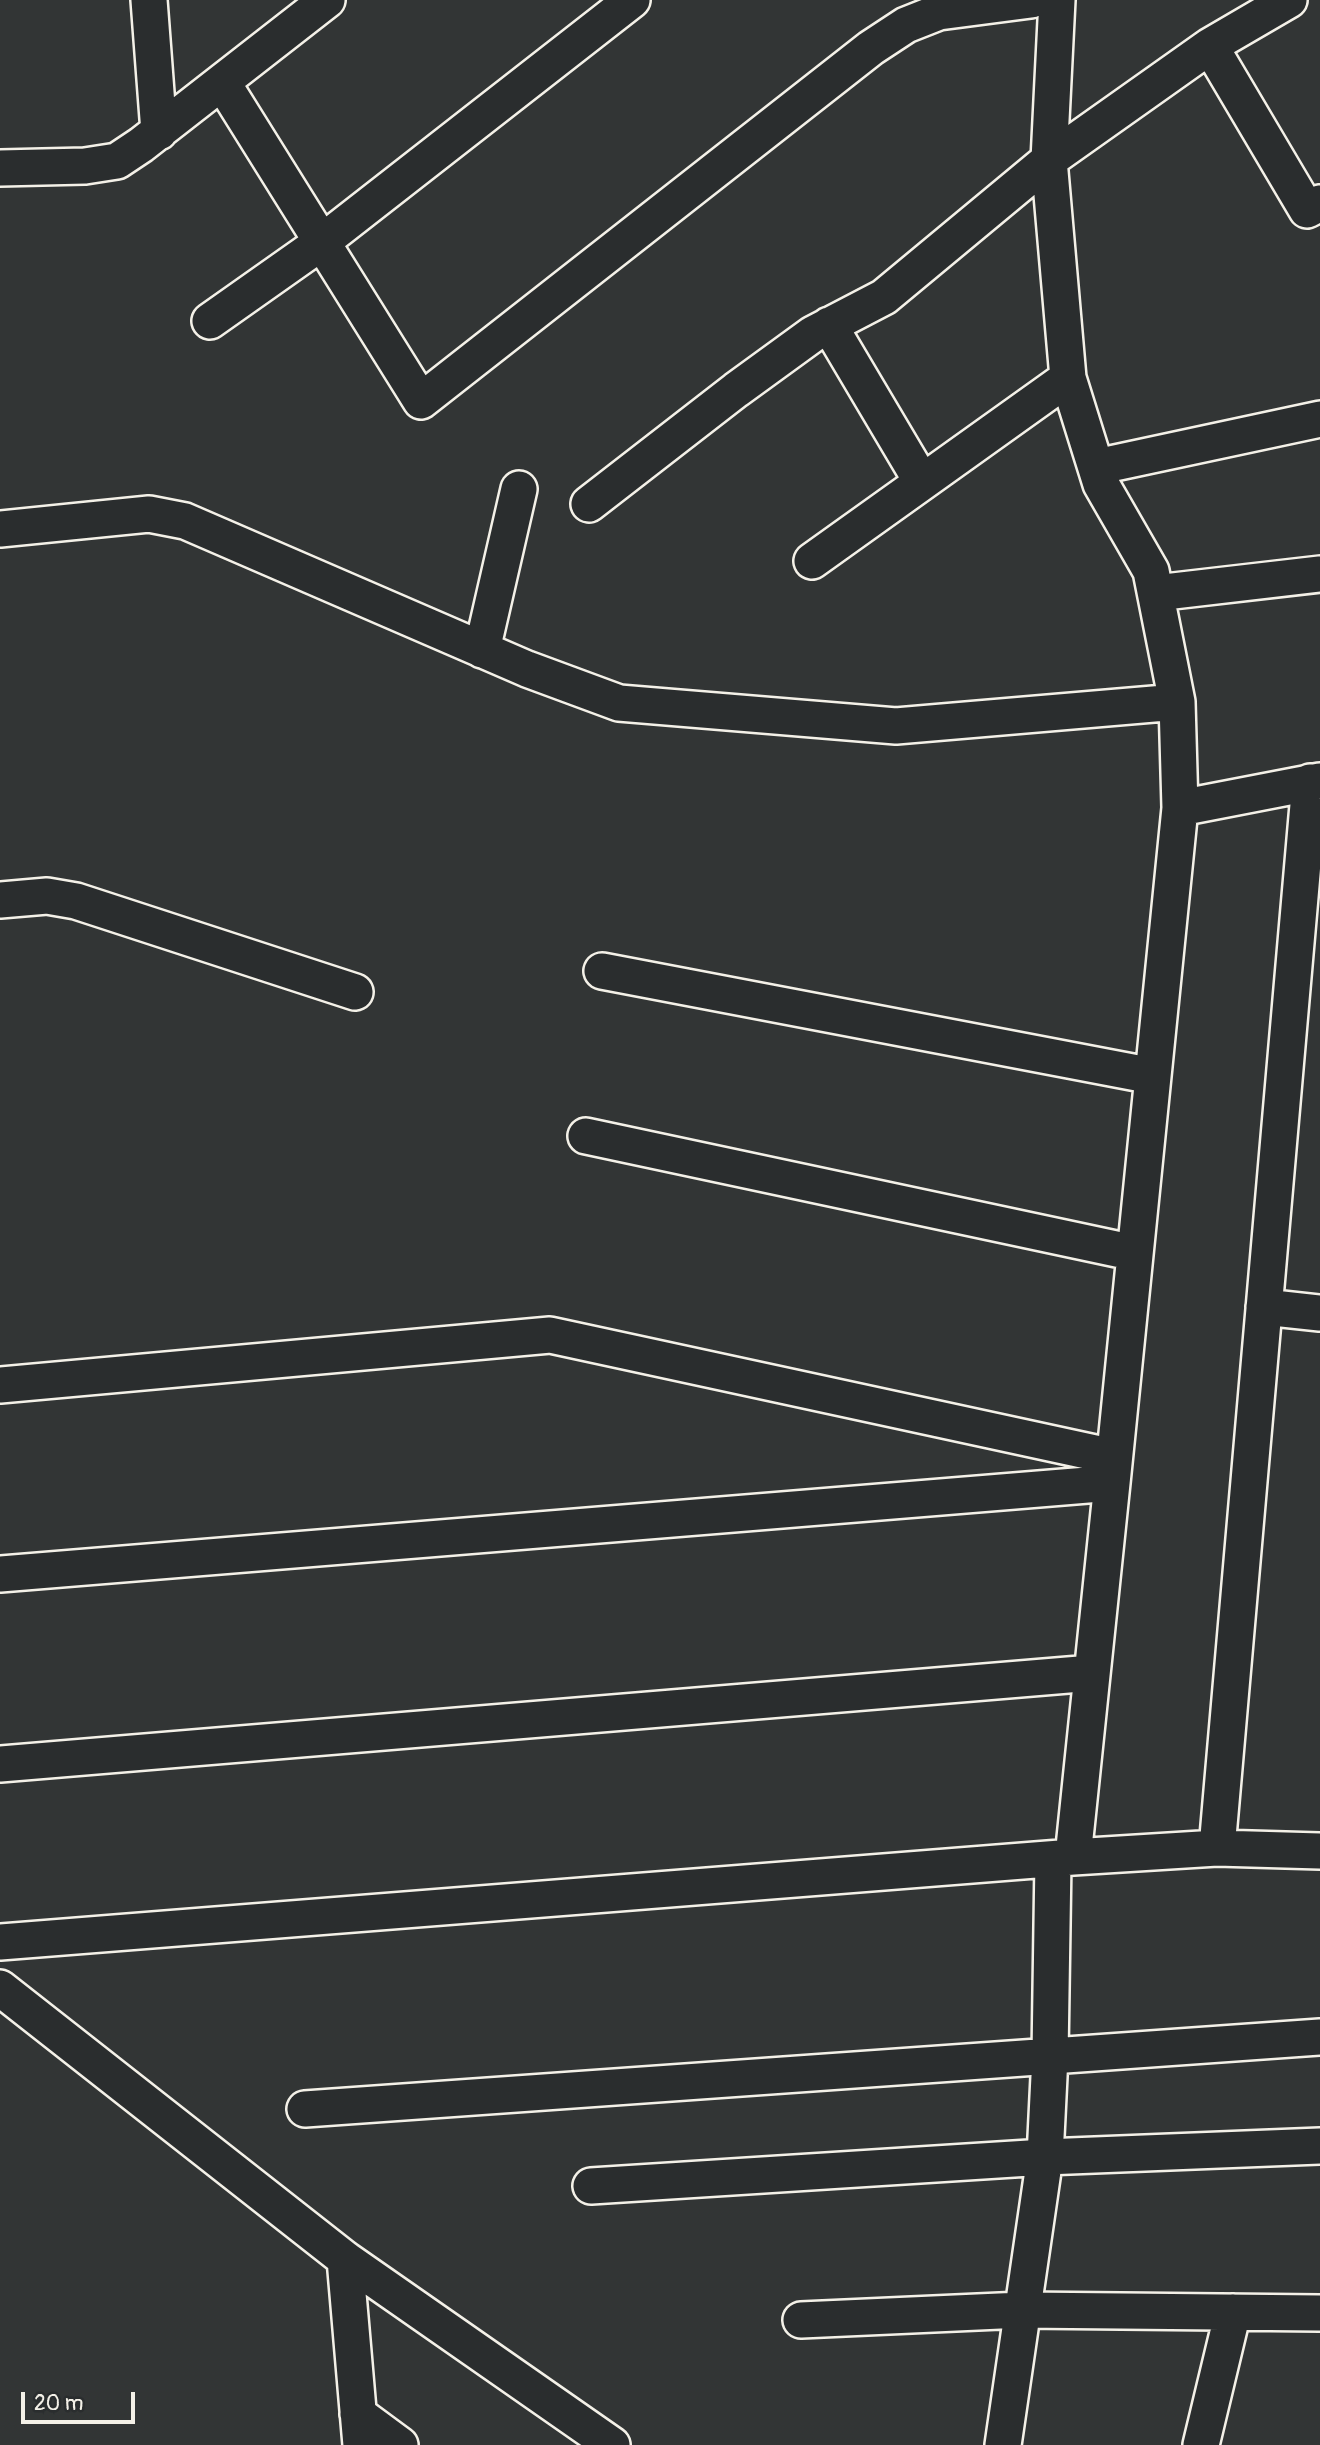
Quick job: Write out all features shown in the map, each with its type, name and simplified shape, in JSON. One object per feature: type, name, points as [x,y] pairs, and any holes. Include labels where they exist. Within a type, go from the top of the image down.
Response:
[{"type":"street","points":[[149,0],[159,132]]},
{"type":"street","points":[[0,168],[85,166],[117,160],[159,132],[327,0]]},
{"type":"street","points":[[222,82],[421,401],[871,48],[906,25],[939,12],[1031,0]]},
{"type":"street","points":[[1003,2445],[1045,2157],[1063,1858],[1092,1673],[1180,808],[1177,702],[1151,571],[1101,484],[1068,378],[1049,160],[1057,0]]},
{"type":"street","points":[[589,504],[736,390],[829,325],[884,297],[1049,160],[1210,46],[1289,0]]},
{"type":"street","points":[[210,321],[322,242],[630,1]]},
{"type":"street","points":[[1210,46],[1307,210],[1320,203]]},
{"type":"street","points":[[829,325],[922,482]]},
{"type":"street","points":[[812,561],[1068,378]]},
{"type":"street","points":[[1096,467],[1320,419]]},
{"type":"street","points":[[482,650],[519,489]]},
{"type":"street","points":[[0,529],[149,514],[185,521],[482,650],[619,703],[896,726],[1177,702]]},
{"type":"street","points":[[1156,593],[1320,574]]},
{"type":"street","points":[[1180,808],[1315,781],[1264,1307],[1217,1848]]},
{"type":"street","points":[[0,900],[47,896],[76,901],[355,992]]},
{"type":"street","points":[[602,971],[1153,1076]]},
{"type":"street","points":[[586,1136],[1135,1253]]},
{"type":"street","points":[[1264,1307],[1320,1313]]},
{"type":"street","points":[[0,1385],[550,1335],[1113,1470]]},
{"type":"street","points":[[0,1574],[1113,1470]]},
{"type":"street","points":[[0,1764],[1092,1673]]},
{"type":"street","points":[[0,1942],[1063,1858],[1217,1848],[1320,1851]]},
{"type":"street","points":[[0,1988],[345,2259],[612,2445]]},
{"type":"street","points":[[305,2109],[1320,2037]]},
{"type":"street","points":[[592,2186],[1045,2157],[1320,2147]]},
{"type":"street","points":[[345,2259],[360,2429],[400,2445]]},
{"type":"street","points":[[801,2320],[1022,2311],[1320,2313]]},
{"type":"street","points":[[1201,2445],[1233,2312]]}]
